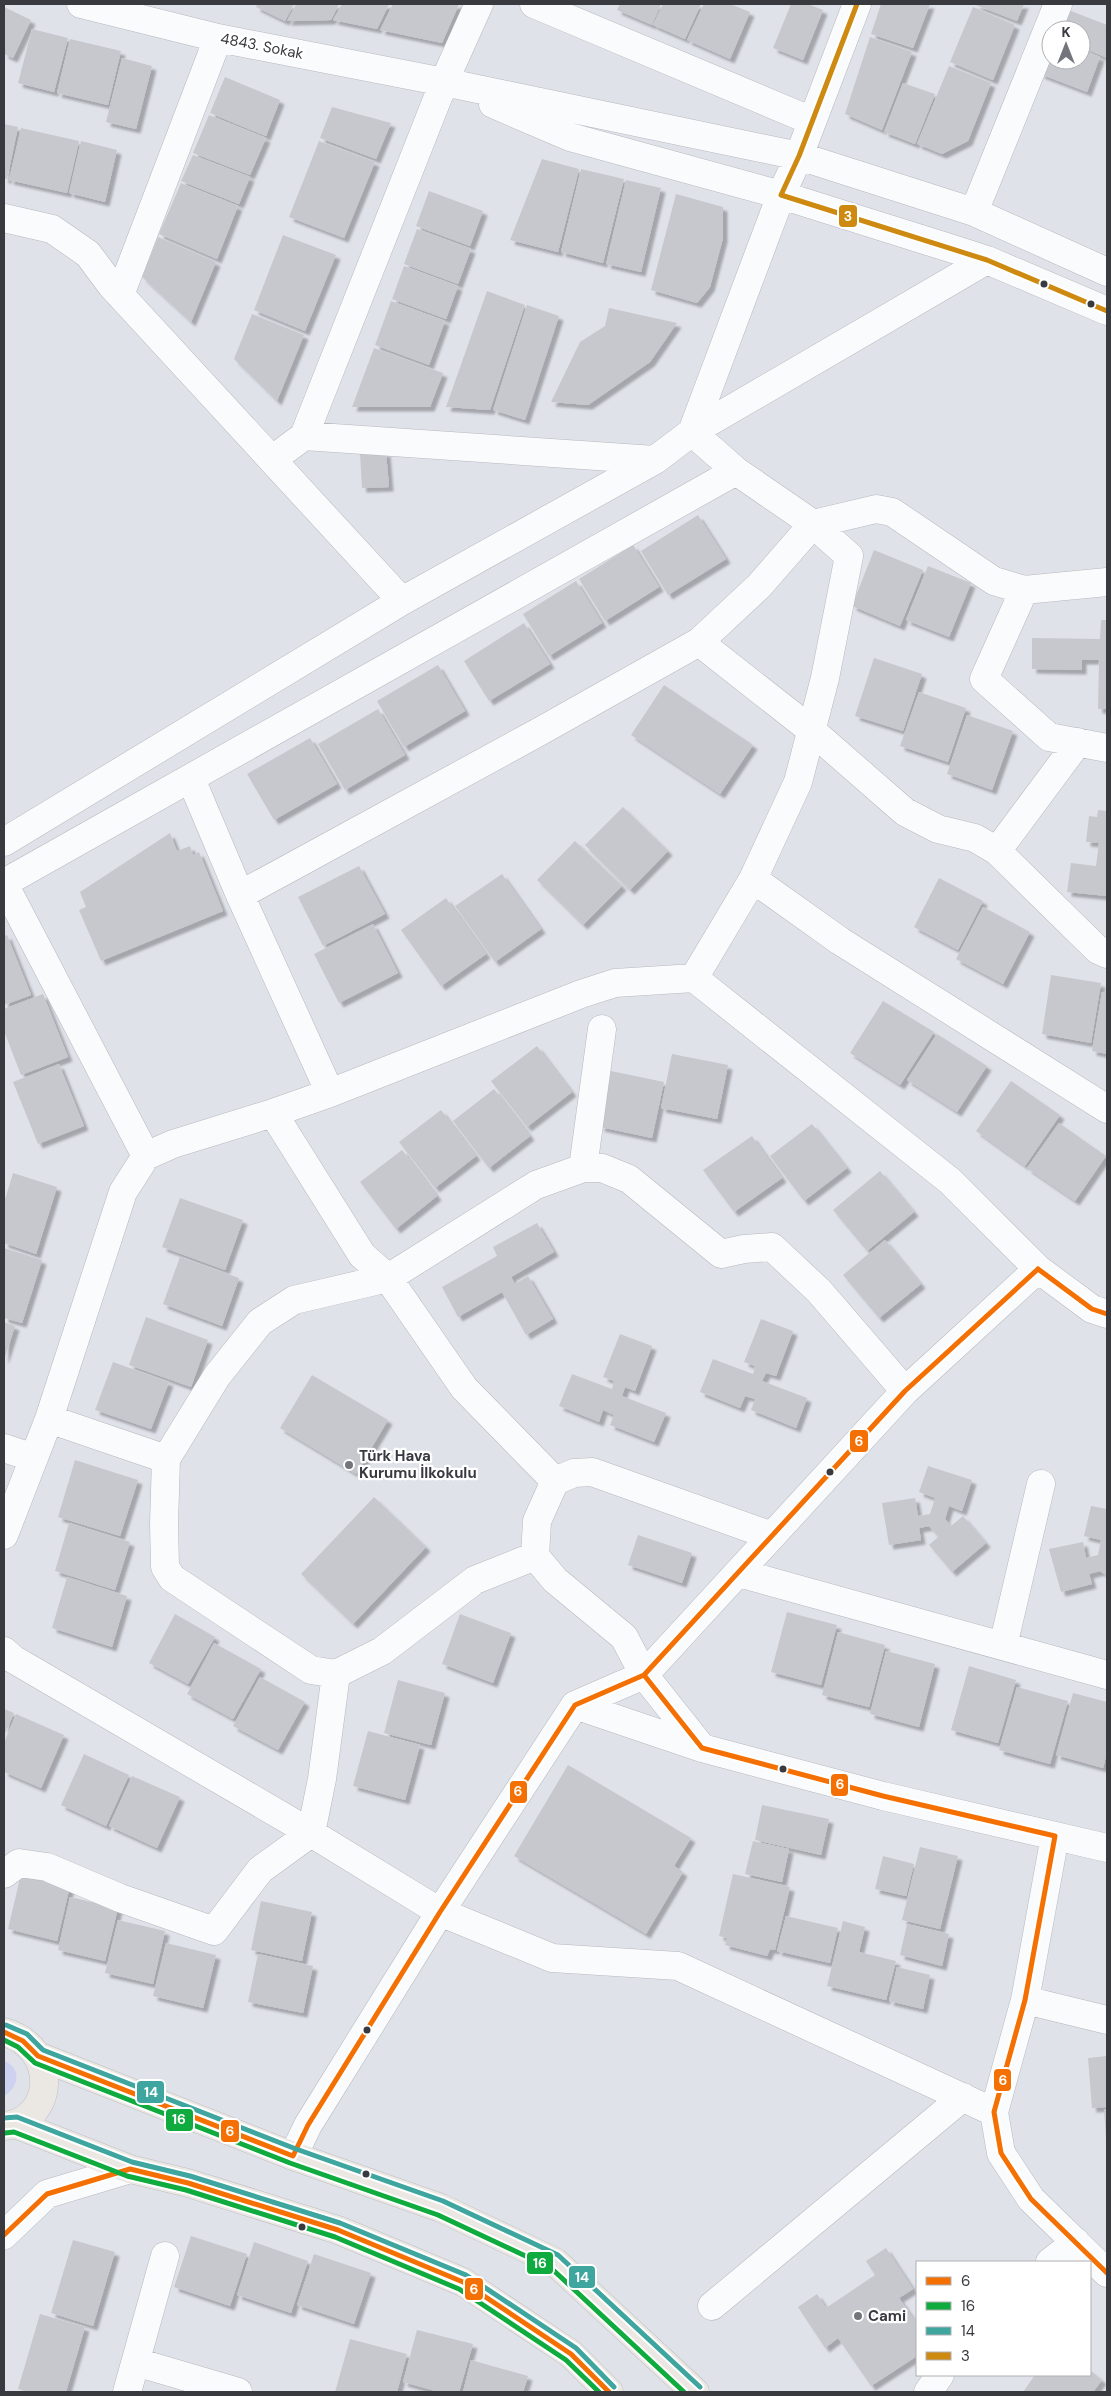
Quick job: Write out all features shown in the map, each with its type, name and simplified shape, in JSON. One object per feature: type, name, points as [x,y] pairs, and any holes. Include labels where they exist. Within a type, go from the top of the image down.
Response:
[{"type":"main road","points":[[4,2032],[23,2040],[38,2056],[43,2068],[45,2082],[42,2095],[36,2107],[8,2129]]},
{"type":"main road","points":[[38,2056],[293,2156],[441,2208],[555,2262],[695,2392]]},
{"type":"main road","points":[[8,2129],[130,2169],[188,2183],[338,2230],[463,2282],[570,2354],[609,2392]]},
{"type":"street","name":"4843. Sokak","points":[[82,4],[218,38],[444,82]]},
{"type":"street","points":[[273,459],[304,436],[444,82],[479,4]]},
{"type":"street","points":[[534,4],[812,121]]},
{"type":"street","points":[[692,432],[781,195],[799,156],[857,4]]},
{"type":"street","points":[[974,212],[1058,4]]},
{"type":"street","points":[[120,295],[218,38]]},
{"type":"street","points":[[444,82],[799,156],[974,212],[1107,272]]},
{"type":"street","points":[[444,82],[570,137],[781,195],[987,260],[1107,311]]},
{"type":"street","points":[[4,218],[52,229],[88,254],[120,295],[402,601]]},
{"type":"street","points":[[4,842],[402,601],[655,460],[692,432],[987,260]]},
{"type":"street","points":[[692,432],[736,470],[813,524],[849,556],[825,678],[798,782],[753,879],[694,978]]},
{"type":"street","points":[[304,436],[655,460]]},
{"type":"street","points":[[146,1156],[4,883],[736,470]]},
{"type":"street","points":[[240,895],[699,642],[759,586],[813,524],[876,509],[892,512],[994,581],[1024,590],[1107,582]]},
{"type":"street","points":[[1024,590],[984,679],[1049,737],[1107,748]]},
{"type":"street","points":[[699,642],[811,730],[904,812],[938,828],[975,838],[997,851],[1098,950],[1107,954]]},
{"type":"street","points":[[997,851],[1078,742]]},
{"type":"street","points":[[190,779],[240,895],[330,1093]]},
{"type":"street","points":[[753,879],[840,941],[1107,1109]]},
{"type":"street","points":[[4,1535],[49,1419],[122,1192],[146,1156],[173,1144],[330,1093],[581,994],[615,983],[694,978],[950,1181],[1038,1269],[1092,1309],[1107,1314]]},
{"type":"street","points":[[583,1168],[602,1028]]},
{"type":"street","points":[[273,1113],[362,1255],[388,1278],[464,1388],[555,1481]]},
{"type":"street","points":[[535,1556],[475,1580],[382,1651],[336,1674],[311,1670],[172,1578],[165,1567],[166,1459],[218,1376],[260,1322],[294,1300],[388,1278],[536,1185],[583,1168],[602,1168],[629,1179],[721,1254],[744,1249],[772,1248],[819,1291],[904,1391]]},
{"type":"street","points":[[293,2156],[308,2125],[440,1912],[576,1705],[644,1676],[904,1391],[1038,1269]]},
{"type":"street","points":[[49,1419],[166,1459]]},
{"type":"street","points":[[4,1448],[34,1458]]},
{"type":"street","points":[[702,1748],[644,1676],[624,1637],[555,1580],[535,1556],[537,1521],[555,1481],[574,1473],[592,1472],[772,1536]]},
{"type":"street","points":[[1003,1646],[1041,1484]]},
{"type":"street","points":[[739,1572],[1107,1674]]},
{"type":"street","points":[[4,1651],[13,1659],[311,1832],[440,1912],[552,1958],[678,1966],[994,2112]]},
{"type":"street","points":[[4,1874],[19,1863],[47,1867],[120,1898],[214,1931],[260,1870],[311,1832],[322,1779],[336,1674]]},
{"type":"street","points":[[576,1705],[702,1748],[882,1796],[1107,1848]]},
{"type":"street","points":[[1055,1836],[1025,2000],[994,2112],[1001,2153],[1031,2199],[1107,2273]]},
{"type":"street","points":[[1025,2000],[1107,2020]]},
{"type":"street","points":[[712,2306],[963,2097]]},
{"type":"street","points":[[4,2235],[47,2194],[130,2169]]},
{"type":"street","points":[[1051,2261],[1076,2242]]},
{"type":"street","points":[[127,2392],[165,2256]]},
{"type":"street","points":[[136,2362],[238,2392]]},
{"type":"street","points":[[928,2392],[939,2376]]},
{"type":"shaded area","points":[[4,2061],[14,2068],[16,2078],[13,2088],[4,2096]]},
{"type":"building","points":[[257,4],[294,4],[285,21],[256,7]]},
{"type":"building","points":[[296,4],[339,4],[331,20],[287,21]]},
{"type":"building","points":[[342,4],[389,4],[377,29],[333,20]]},
{"type":"building","points":[[393,4],[459,4],[442,43],[380,30]]},
{"type":"building","points":[[620,4],[661,4],[652,25],[617,10]]},
{"type":"building","points":[[663,4],[701,4],[685,39],[653,25]]},
{"type":"building","points":[[704,4],[730,4],[750,12],[730,59],[687,40]]},
{"type":"building","points":[[791,4],[808,4],[823,10],[803,60],[773,48]]},
{"type":"building","points":[[881,4],[930,4],[913,48],[871,34]]},
{"type":"building","points":[[973,4],[1024,4],[1017,21]]},
{"type":"building","points":[[4,7],[31,20],[13,58],[4,54]]},
{"type":"building","points":[[973,7],[1015,25],[993,80],[950,62]]},
{"type":"building","points":[[1066,9],[1107,25],[1107,58],[1091,51],[1091,20],[1062,20]]},
{"type":"building","points":[[32,29],[68,38],[54,92],[18,83]]},
{"type":"building","points":[[870,37],[912,52],[882,130],[845,114]]},
{"type":"building","points":[[70,39],[121,51],[108,105],[57,93]]},
{"type":"building","points":[[1091,53],[1100,57],[1087,92],[1040,74],[1042,70],[1091,70]]},
{"type":"building","points":[[122,58],[152,66],[136,129],[106,122]]},
{"type":"building","points":[[949,66],[991,83],[968,141],[942,154],[917,144]]},
{"type":"building","points":[[225,77],[280,100],[266,136],[210,113]]},
{"type":"building","points":[[903,83],[935,94],[915,144],[884,132]]},
{"type":"building","points":[[332,107],[391,123],[376,159],[320,138]]},
{"type":"building","points":[[209,115],[266,138],[250,175],[193,153]]},
{"type":"building","points":[[4,124],[18,127],[7,179],[4,179]]},
{"type":"building","points":[[21,128],[79,141],[67,193],[9,180]]},
{"type":"building","points":[[81,141],[117,150],[105,202],[69,193]]},
{"type":"building","points":[[319,141],[375,162],[344,238],[289,217]]},
{"type":"building","points":[[193,155],[250,177],[239,204],[181,181]]},
{"type":"building","points":[[542,159],[579,169],[558,252],[510,240]]},
{"type":"building","points":[[581,169],[624,179],[603,263],[561,252]]},
{"type":"building","points":[[626,180],[661,188],[641,272],[606,264]]},
{"type":"building","points":[[181,183],[238,206],[217,259],[159,234]]},
{"type":"building","points":[[429,191],[483,211],[470,246],[416,226]]},
{"type":"building","points":[[676,194],[723,207],[723,238],[710,287],[697,303],[651,290]]},
{"type":"building","points":[[417,229],[471,249],[458,284],[404,264]]},
{"type":"building","points":[[283,235],[336,255],[305,331],[254,310]]},
{"type":"building","points":[[158,237],[216,262],[191,322],[142,277]]},
{"type":"building","points":[[404,266],[458,286],[446,319],[392,299]]},
{"type":"building","points":[[487,291],[525,305],[490,410],[446,407]]},
{"type":"building","points":[[391,301],[445,321],[429,365],[375,345]]},
{"type":"building","points":[[527,305],[559,316],[525,420],[493,410]]},
{"type":"building","points":[[609,308],[677,323],[650,362],[588,405],[551,402],[580,342],[605,326]]},
{"type":"building","points":[[252,314],[304,335],[277,401],[234,359]]},
{"type":"building","points":[[374,348],[443,373],[430,407],[352,407]]},
{"type":"building","points":[[386,452],[389,487],[362,488],[360,453]]},
{"type":"building","points":[[698,515],[726,559],[668,595],[641,551]]},
{"type":"building","points":[[633,545],[659,587],[605,621],[579,579]]},
{"type":"building","points":[[874,550],[923,570],[900,626],[852,606]]},
{"type":"building","points":[[928,566],[971,583],[949,637],[906,620]]},
{"type":"building","points":[[576,581],[602,623],[549,656],[523,614]]},
{"type":"building","points":[[1101,620],[1107,620],[1107,709],[1098,709],[1099,660],[1082,660],[1082,670],[1032,669],[1032,638],[1100,639]]},
{"type":"building","points":[[524,623],[550,664],[489,701],[464,661]]},
{"type":"building","points":[[874,658],[922,674],[903,731],[855,716]]},
{"type":"building","points":[[438,665],[465,711],[404,747],[377,701]]},
{"type":"building","points":[[664,685],[753,745],[720,794],[631,735]]},
{"type":"building","points":[[919,692],[966,708],[948,762],[900,746]]},
{"type":"building","points":[[378,709],[405,755],[345,790],[318,744]]},
{"type":"building","points":[[967,715],[1013,731],[992,790],[947,774]]},
{"type":"building","points":[[310,738],[337,784],[274,820],[247,774]]},
{"type":"building","points":[[623,807],[668,851],[630,890],[585,845]]},
{"type":"building","points":[[1098,810],[1107,811],[1107,896],[1067,892],[1071,863],[1096,866],[1099,843],[1086,842],[1089,816],[1097,817]]},
{"type":"building","points":[[170,833],[177,851],[190,846],[193,855],[199,852],[223,911],[101,961],[79,910],[86,907],[80,892]]},
{"type":"building","points":[[575,841],[622,886],[583,925],[537,880]]},
{"type":"building","points":[[359,866],[385,914],[323,946],[298,897]]},
{"type":"building","points":[[502,874],[541,929],[495,962],[455,906]]},
{"type":"building","points":[[939,878],[983,901],[958,950],[914,927]]},
{"type":"building","points":[[446,898],[486,954],[441,986],[401,930]]},
{"type":"building","points":[[983,907],[1030,932],[1003,984],[956,959]]},
{"type":"building","points":[[373,924],[398,973],[339,1003],[314,954]]},
{"type":"building","points":[[7,935],[31,995],[4,1005],[4,936]]},
{"type":"building","points":[[1051,975],[1101,983],[1091,1043],[1042,1034]]},
{"type":"building","points":[[1102,992],[1107,992],[1107,1054],[1092,1051]]},
{"type":"building","points":[[43,994],[68,1057],[21,1075],[4,1031],[4,1009]]},
{"type":"building","points":[[883,1001],[934,1032],[900,1085],[850,1053]]},
{"type":"building","points":[[937,1034],[987,1066],[957,1112],[907,1080]]},
{"type":"building","points":[[537,1046],[572,1092],[527,1127],[491,1081]]},
{"type":"building","points":[[672,1054],[728,1065],[717,1119],[661,1108]]},
{"type":"building","points":[[59,1064],[84,1126],[38,1144],[13,1082]]},
{"type":"building","points":[[611,1071],[664,1082],[652,1138],[600,1127]]},
{"type":"building","points":[[1011,1081],[1060,1115],[1025,1166],[976,1131]]},
{"type":"building","points":[[494,1089],[530,1136],[489,1168],[453,1121]]},
{"type":"building","points":[[441,1110],[476,1156],[435,1188],[399,1142]]},
{"type":"building","points":[[1059,1123],[1106,1156],[1075,1201],[1027,1168]]},
{"type":"building","points":[[812,1124],[847,1168],[804,1201],[770,1156]]},
{"type":"building","points":[[752,1136],[782,1178],[734,1212],[703,1170]]},
{"type":"building","points":[[402,1150],[437,1196],[396,1229],[360,1182]]},
{"type":"building","points":[[880,1171],[914,1212],[867,1251],[833,1210]]},
{"type":"building","points":[[13,1173],[57,1187],[36,1254],[4,1243],[4,1203]]},
{"type":"building","points":[[180,1198],[243,1220],[225,1270],[162,1247]]},
{"type":"building","points":[[537,1223],[554,1252],[511,1277],[515,1284],[528,1276],[553,1319],[526,1335],[502,1292],[458,1317],[442,1287],[497,1256],[493,1247]]},
{"type":"building","points":[[885,1240],[921,1284],[879,1318],[843,1275]]},
{"type":"building","points":[[4,1248],[42,1260],[22,1323],[4,1318]]},
{"type":"building","points":[[180,1257],[239,1278],[222,1326],[163,1304]]},
{"type":"building","points":[[146,1317],[208,1340],[191,1387],[129,1365]]},
{"type":"building","points":[[761,1319],[793,1331],[776,1376],[766,1373],[762,1381],[807,1398],[796,1428],[751,1410],[755,1399],[745,1396],[740,1408],[700,1392],[713,1359],[753,1374],[755,1366],[744,1362]]},
{"type":"building","points":[[4,1322],[15,1326],[4,1360]]},
{"type":"building","points":[[620,1334],[652,1346],[635,1391],[625,1387],[622,1396],[666,1413],[654,1442],[610,1425],[614,1415],[603,1410],[599,1422],[559,1406],[572,1374],[612,1389],[614,1381],[603,1377]]},
{"type":"building","points":[[113,1362],[169,1382],[151,1429],[95,1410]]},
{"type":"building","points":[[312,1375],[388,1420],[356,1474],[280,1428]]},
{"type":"building","points":[[75,1460],[138,1480],[120,1536],[58,1517]]},
{"type":"building","points":[[928,1466],[972,1480],[962,1511],[949,1506],[945,1519],[951,1526],[963,1516],[986,1543],[952,1572],[929,1545],[938,1537],[929,1526],[919,1528],[921,1540],[889,1545],[882,1503],[915,1498],[918,1516],[930,1514],[935,1498],[919,1492]]},
{"type":"building","points":[[374,1497],[426,1547],[353,1624],[301,1574]]},
{"type":"building","points":[[1091,1506],[1107,1509],[1107,1576],[1100,1571],[1089,1574],[1092,1584],[1061,1592],[1049,1549],[1083,1542],[1086,1558],[1098,1555],[1101,1540],[1084,1536]]},
{"type":"building","points":[[69,1523],[130,1542],[115,1590],[55,1571]]},
{"type":"building","points":[[638,1535],[692,1553],[682,1583],[628,1565]]},
{"type":"building","points":[[67,1577],[127,1596],[112,1647],[52,1628]]},
{"type":"building","points":[[787,1612],[837,1625],[821,1685],[771,1672]]},
{"type":"building","points":[[175,1614],[215,1637],[188,1684],[149,1663]]},
{"type":"building","points":[[460,1614],[511,1633],[493,1683],[442,1664]]},
{"type":"building","points":[[838,1632],[885,1645],[869,1707],[822,1695]]},
{"type":"building","points":[[214,1643],[261,1669],[233,1719],[187,1694]]},
{"type":"building","points":[[886,1651],[935,1664],[919,1727],[870,1714]]},
{"type":"building","points":[[969,1666],[1016,1680],[998,1743],[951,1730]]},
{"type":"building","points":[[260,1677],[305,1702],[278,1750],[233,1726]]},
{"type":"building","points":[[398,1680],[445,1693],[431,1745],[384,1733]]},
{"type":"building","points":[[1017,1687],[1068,1701],[1050,1764],[999,1750]]},
{"type":"building","points":[[1073,1693],[1107,1702],[1107,1752],[1103,1768],[1056,1755]]},
{"type":"building","points":[[4,1709],[14,1713],[4,1736]]},
{"type":"building","points":[[16,1714],[64,1735],[41,1788],[4,1772],[4,1743]]},
{"type":"building","points":[[368,1731],[420,1745],[405,1800],[353,1786]]},
{"type":"building","points":[[84,1754],[129,1775],[106,1826],[61,1805]]},
{"type":"building","points":[[568,1765],[691,1838],[674,1866],[683,1872],[646,1934],[514,1856]]},
{"type":"building","points":[[132,1776],[180,1797],[157,1848],[109,1826]]},
{"type":"building","points":[[762,1805],[829,1819],[821,1855],[755,1840]]},
{"type":"building","points":[[753,1841],[789,1849],[782,1882],[745,1874]]},
{"type":"building","points":[[920,1847],[958,1856],[940,1929],[902,1920]]},
{"type":"building","points":[[883,1856],[914,1864],[906,1896],[875,1889]]},
{"type":"building","points":[[21,1874],[70,1886],[57,1941],[8,1929]]},
{"type":"building","points":[[733,1874],[790,1887],[775,1950],[770,1949],[767,1956],[725,1945],[727,1938],[719,1936]]},
{"type":"building","points":[[70,1897],[118,1908],[105,1961],[58,1950]]},
{"type":"building","points":[[261,1901],[312,1912],[302,1961],[251,1950]]},
{"type":"building","points":[[786,1916],[838,1928],[830,1963],[777,1951]]},
{"type":"building","points":[[118,1920],[165,1931],[153,1984],[105,1973]]},
{"type":"building","points":[[843,1921],[865,1927],[859,1952],[896,1961],[886,2000],[827,1986]]},
{"type":"building","points":[[907,1924],[949,1934],[942,1966],[900,1955]]},
{"type":"building","points":[[166,1943],[216,1955],[203,2008],[153,1996]]},
{"type":"building","points":[[258,1954],[313,1966],[303,2013],[248,2002]]},
{"type":"building","points":[[897,1967],[930,1975],[923,2009],[889,2001]]},
{"type":"building","points":[[1107,2056],[1107,2107],[1092,2108],[1088,2058]]},
{"type":"building","points":[[1107,2109],[1107,2139],[1106,2139],[1104,2110]]},
{"type":"building","points":[[191,2236],[247,2254],[230,2306],[174,2287]]},
{"type":"building","points":[[73,2240],[115,2252],[93,2326],[51,2313]]},
{"type":"building","points":[[254,2242],[308,2261],[291,2313],[237,2295]]},
{"type":"building","name":"Cami","points":[[886,2248],[913,2289],[899,2298],[916,2323],[916,2357],[871,2386],[838,2338],[825,2348],[798,2307],[817,2294],[826,2308],[875,2275],[866,2261]]},
{"type":"building","points":[[314,2254],[371,2273],[354,2324],[297,2305]]},
{"type":"building","points":[[40,2314],[85,2327],[66,2392],[29,2392],[18,2389]]},
{"type":"building","points":[[417,2330],[473,2344],[459,2392],[439,2392],[403,2382]]},
{"type":"building","points":[[350,2339],[407,2354],[397,2392],[335,2392]]},
{"type":"building","points":[[471,2360],[528,2376],[523,2392],[463,2392]]},
{"type":"building","points":[[1091,2371],[1102,2380],[1093,2392],[1023,2392],[1034,2376],[1091,2376]]},
{"type":"transit line","name":"3","points":[[857,4],[799,156],[781,195],[987,260],[1107,311]]},
{"type":"transit line","name":"6","points":[[1038,1269],[1092,1309],[1107,1314]]},
{"type":"transit line","name":"6","points":[[4,2032],[23,2041],[38,2056],[293,2156],[308,2125],[440,1912],[575,1705],[644,1675],[905,1391],[1038,1269]]},
{"type":"transit line","name":"6","points":[[644,1675],[702,1748],[883,1796],[1055,1836],[1025,2000],[994,2112],[1001,2153],[1031,2199],[1107,2273]]},
{"type":"transit line","name":"14","points":[[6,2025],[27,2034],[43,2050],[296,2149],[443,2201],[558,2255],[700,2387]]},
{"type":"transit line","name":"16","points":[[4,2040],[18,2047],[35,2063],[290,2163],[438,2215],[551,2268],[684,2392]]},
{"type":"transit line","name":"14","points":[[4,2118],[17,2117],[132,2162],[190,2176],[340,2223],[466,2275],[576,2348],[614,2387]]},
{"type":"transit line","name":"16","points":[[5,2133],[14,2132],[127,2176],[186,2190],[335,2237],[459,2289],[566,2360],[599,2392]]},
{"type":"transit line","name":"6","points":[[4,2235],[47,2194],[130,2169],[188,2183],[338,2230],[463,2282],[571,2354],[609,2392]]},
{"type":"place","name":"Türk Hava Kurumu İlkokulu","points":[[349,1465]]},
{"type":"place","name":"Cami","points":[[858,2316]]}]
